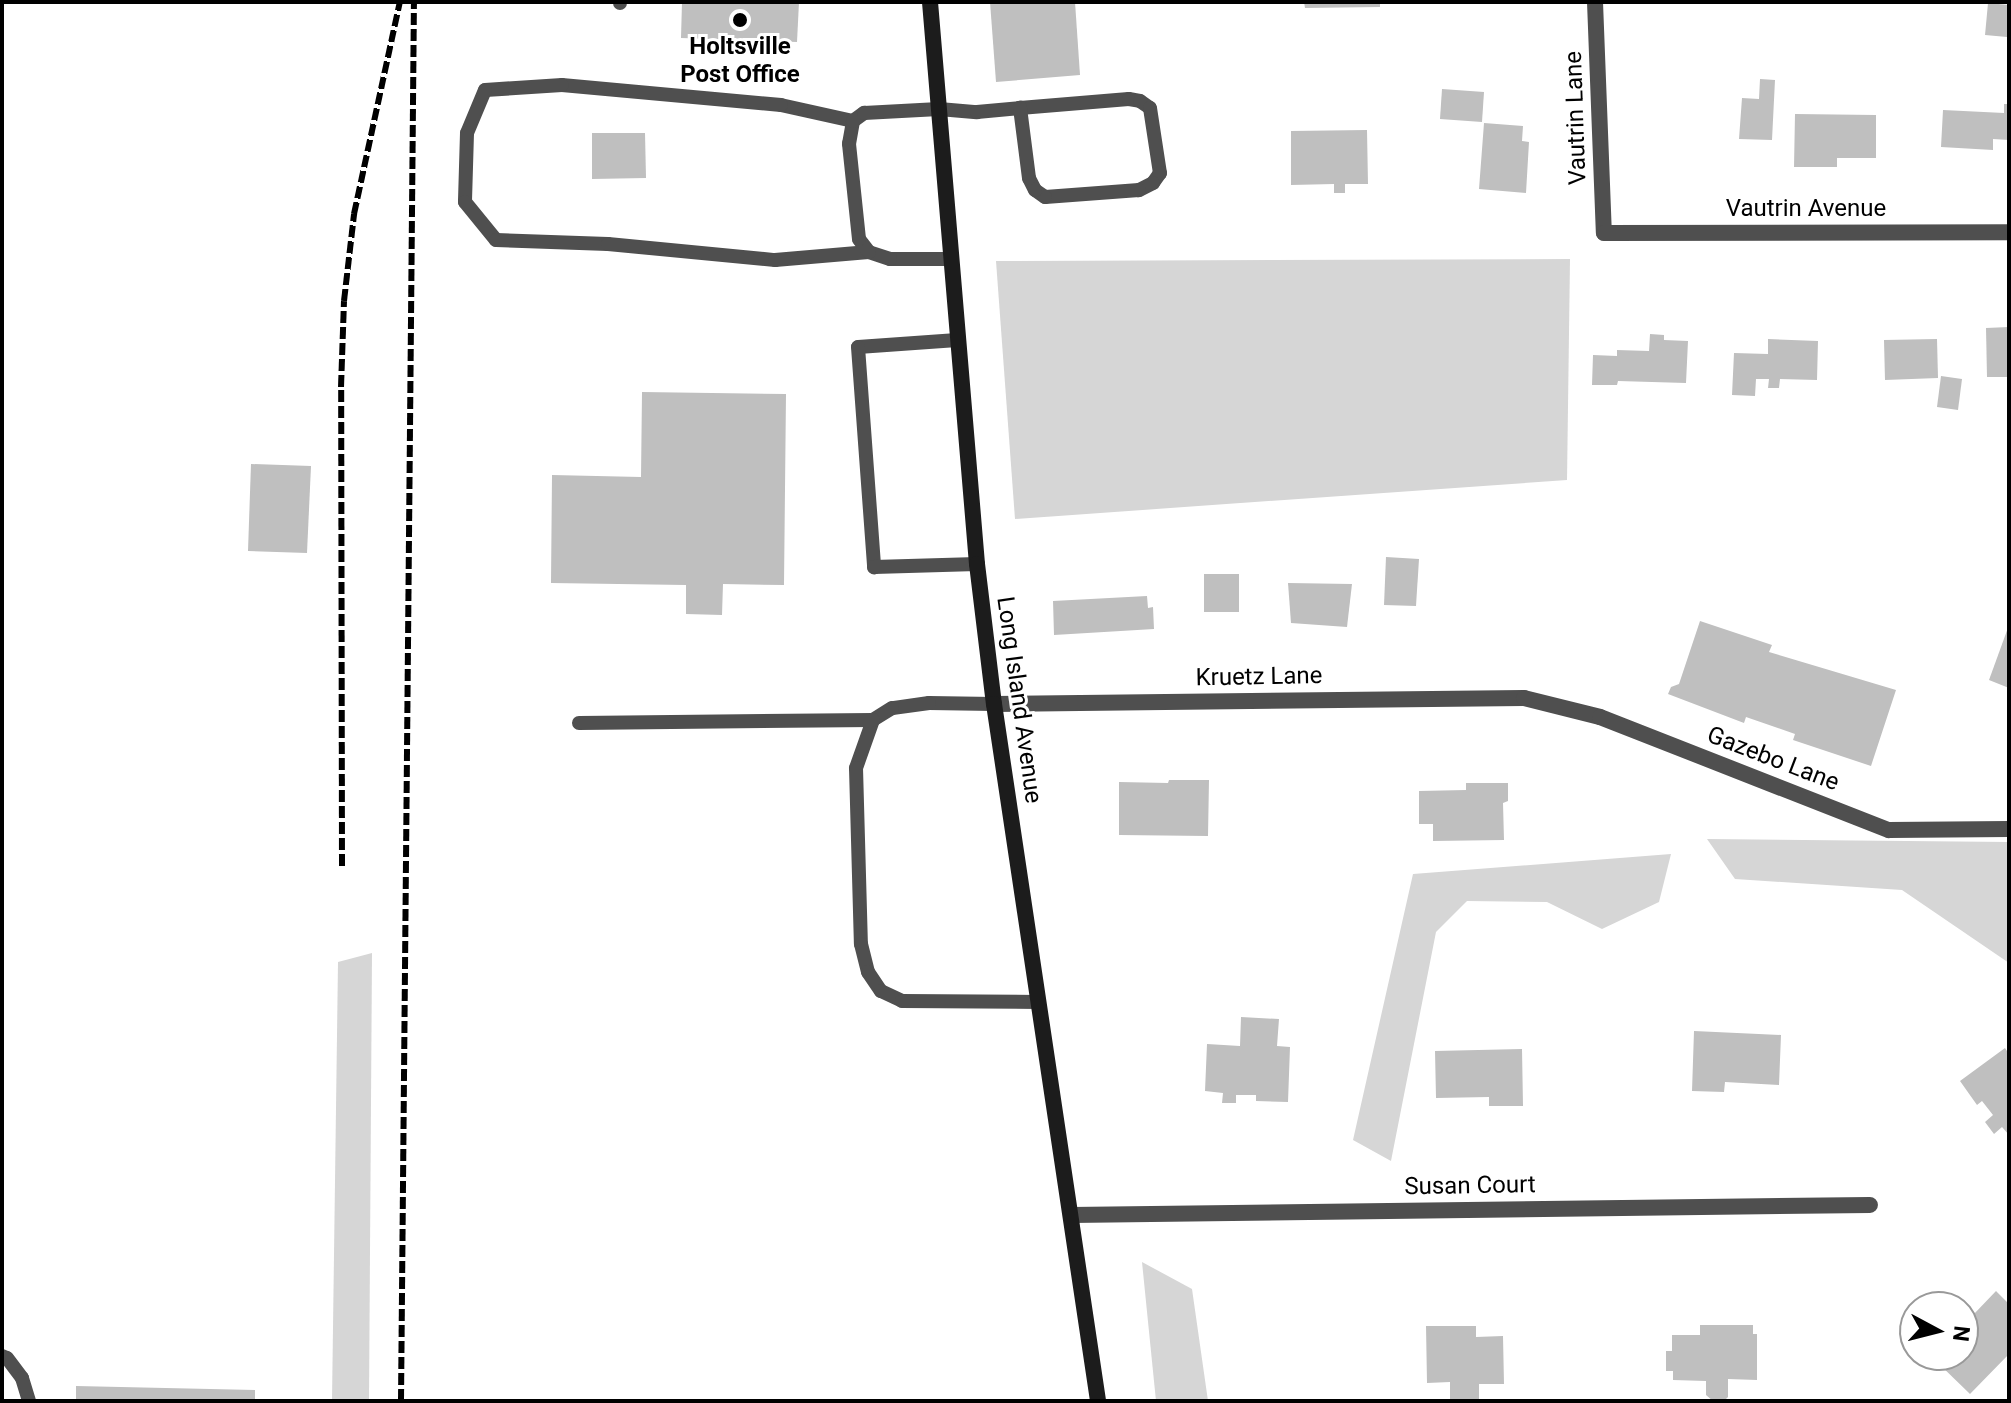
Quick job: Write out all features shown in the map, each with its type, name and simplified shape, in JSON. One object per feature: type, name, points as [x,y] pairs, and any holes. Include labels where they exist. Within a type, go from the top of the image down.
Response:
[{"type":"street","name":"Long Island Avenue","points":[[930,2],[949,259],[977,564],[994,704],[1098,1401]]},
{"type":"street","name":"Vautrin Lane","points":[[1595,2],[1604,233]]},
{"type":"street","name":"Vautrin Avenue","points":[[1604,233],[2009,232]]},
{"type":"street","name":"Kruetz Lane","points":[[994,704],[1524,698]]},
{"type":"street","name":"Gazebo Lane","points":[[1524,698],[1600,717],[1889,830],[2009,829]]},
{"type":"street","name":"Susan Court","points":[[1071,1215],[1870,1205]]},
{"type":"lane","points":[[853,121],[781,105],[562,85],[485,90],[467,133],[465,202],[496,240],[608,244],[775,260],[869,252],[890,259],[949,259]]},
{"type":"lane","points":[[869,252],[859,239],[849,144],[853,121],[864,113],[939,109],[977,112],[1020,108],[1140,101],[1150,108],[1160,173],[1153,183],[1139,190],[1045,197],[1035,190],[1029,178],[1020,108]]},
{"type":"lane","points":[[957,340],[858,347],[874,567],[977,564]]},
{"type":"lane","points":[[579,723],[873,720],[892,708],[929,703],[994,704]]},
{"type":"lane","points":[[873,720],[856,768],[855,808],[861,944],[868,972],[881,991],[902,1001],[1039,1002]]},
{"type":"lane","points":[[2,1356],[22,1378],[29,1401]]},
{"type":"shaded area","points":[[1570,259],[1567,480],[1015,519],[996,261]]},
{"type":"shaded area","points":[[1707,839],[2009,842],[2009,963],[1902,890],[1735,879]]},
{"type":"shaded area","points":[[1671,854],[1659,902],[1602,929],[1547,902],[1467,901],[1436,932],[1391,1161],[1353,1140],[1413,874]]},
{"type":"shaded area","points":[[372,953],[369,1401],[332,1401],[338,962]]},
{"type":"shaded area","points":[[1142,1262],[1192,1289],[1208,1401],[1156,1401]]},
{"type":"building","name":"Holtsville Post Office","points":[[682,2],[799,2],[797,42],[681,38]]},
{"type":"building","points":[[990,2],[1075,2],[1080,75],[996,82]]},
{"type":"building","points":[[1304,2],[1380,2],[1380,7],[1305,8]]},
{"type":"building","points":[[1988,3],[2009,5],[2007,37],[1985,35]]},
{"type":"building","points":[[1760,79],[1775,80],[1772,140],[1739,139],[1742,98],[1759,99]]},
{"type":"building","points":[[1442,89],[1484,92],[1482,122],[1440,119]]},
{"type":"building","points":[[2004,104],[2009,104],[2009,140],[1993,139],[1993,150],[1941,147],[1943,110],[2004,113]]},
{"type":"building","points":[[1795,114],[1876,115],[1876,158],[1837,158],[1837,167],[1794,167]]},
{"type":"building","points":[[1484,123],[1523,126],[1522,141],[1529,142],[1526,193],[1479,189]]},
{"type":"building","points":[[1367,130],[1368,184],[1345,184],[1345,193],[1334,193],[1334,184],[1291,185],[1291,131]]},
{"type":"building","points":[[592,133],[645,133],[646,178],[592,179]]},
{"type":"building","points":[[2009,327],[2009,377],[1987,377],[1986,328]]},
{"type":"building","points":[[1650,334],[1664,335],[1664,340],[1688,341],[1686,383],[1618,381],[1617,385],[1592,385],[1593,355],[1617,356],[1617,350],[1649,351]]},
{"type":"building","points":[[1768,339],[1818,341],[1817,380],[1780,379],[1779,388],[1768,388],[1769,379],[1756,379],[1755,396],[1732,395],[1734,353],[1768,354]]},
{"type":"building","points":[[1937,339],[1938,378],[1885,380],[1884,340]]},
{"type":"building","points":[[1941,376],[1962,379],[1958,410],[1937,407]]},
{"type":"building","points":[[642,392],[786,394],[784,585],[723,584],[722,615],[686,614],[686,585],[551,583],[552,475],[641,477]]},
{"type":"building","points":[[251,464],[311,466],[307,553],[248,551]]},
{"type":"building","points":[[1386,557],[1419,559],[1416,606],[1384,605]]},
{"type":"building","points":[[1204,574],[1239,574],[1239,612],[1204,612]]},
{"type":"building","points":[[1288,583],[1352,584],[1347,627],[1291,623]]},
{"type":"building","points":[[1147,596],[1148,608],[1153,607],[1154,629],[1054,635],[1053,601]]},
{"type":"building","points":[[1700,621],[1772,645],[1769,652],[1896,690],[1871,766],[1793,740],[1795,734],[1746,717],[1744,723],[1668,694],[1671,687],[1679,684]]},
{"type":"building","points":[[2009,625],[2009,688],[1989,680]]},
{"type":"building","points":[[1169,780],[1209,780],[1208,836],[1119,835],[1119,782],[1168,783]]},
{"type":"building","points":[[1466,783],[1508,783],[1508,801],[1503,803],[1504,840],[1433,841],[1433,824],[1419,824],[1419,791],[1466,790]]},
{"type":"building","points":[[1241,1017],[1279,1019],[1277,1046],[1290,1047],[1288,1102],[1256,1101],[1256,1095],[1236,1095],[1236,1103],[1222,1103],[1223,1093],[1205,1091],[1207,1044],[1240,1046]]},
{"type":"building","points":[[1694,1031],[1781,1035],[1779,1085],[1725,1082],[1724,1092],[1692,1091]]},
{"type":"building","points":[[2005,1048],[2009,1054],[2009,1135],[2002,1127],[1994,1134],[1985,1122],[1993,1115],[1982,1101],[1977,1105],[1960,1081]]},
{"type":"building","points":[[1522,1049],[1523,1106],[1489,1106],[1489,1097],[1436,1098],[1435,1051]]},
{"type":"building","points":[[1996,1291],[2009,1304],[2009,1354],[1970,1394],[1946,1371],[1979,1371],[1979,1309]]},
{"type":"building","points":[[1700,1325],[1753,1325],[1753,1334],[1757,1334],[1757,1380],[1728,1379],[1728,1397],[1724,1401],[1713,1401],[1706,1395],[1706,1381],[1673,1380],[1673,1371],[1666,1371],[1666,1351],[1672,1351],[1672,1335],[1700,1335]]},
{"type":"building","points":[[1426,1326],[1476,1326],[1476,1337],[1503,1336],[1504,1384],[1479,1384],[1479,1401],[1450,1401],[1450,1382],[1427,1383]]},
{"type":"building","points":[[76,1386],[255,1390],[255,1401],[76,1401]]},
{"type":"railway","points":[[342,866],[341,387],[344,301],[354,214],[400,2]]},
{"type":"railway","points":[[401,1401],[414,2]]},
{"type":"place","name":"Holtsville Post Office","points":[[740,20]]}]
